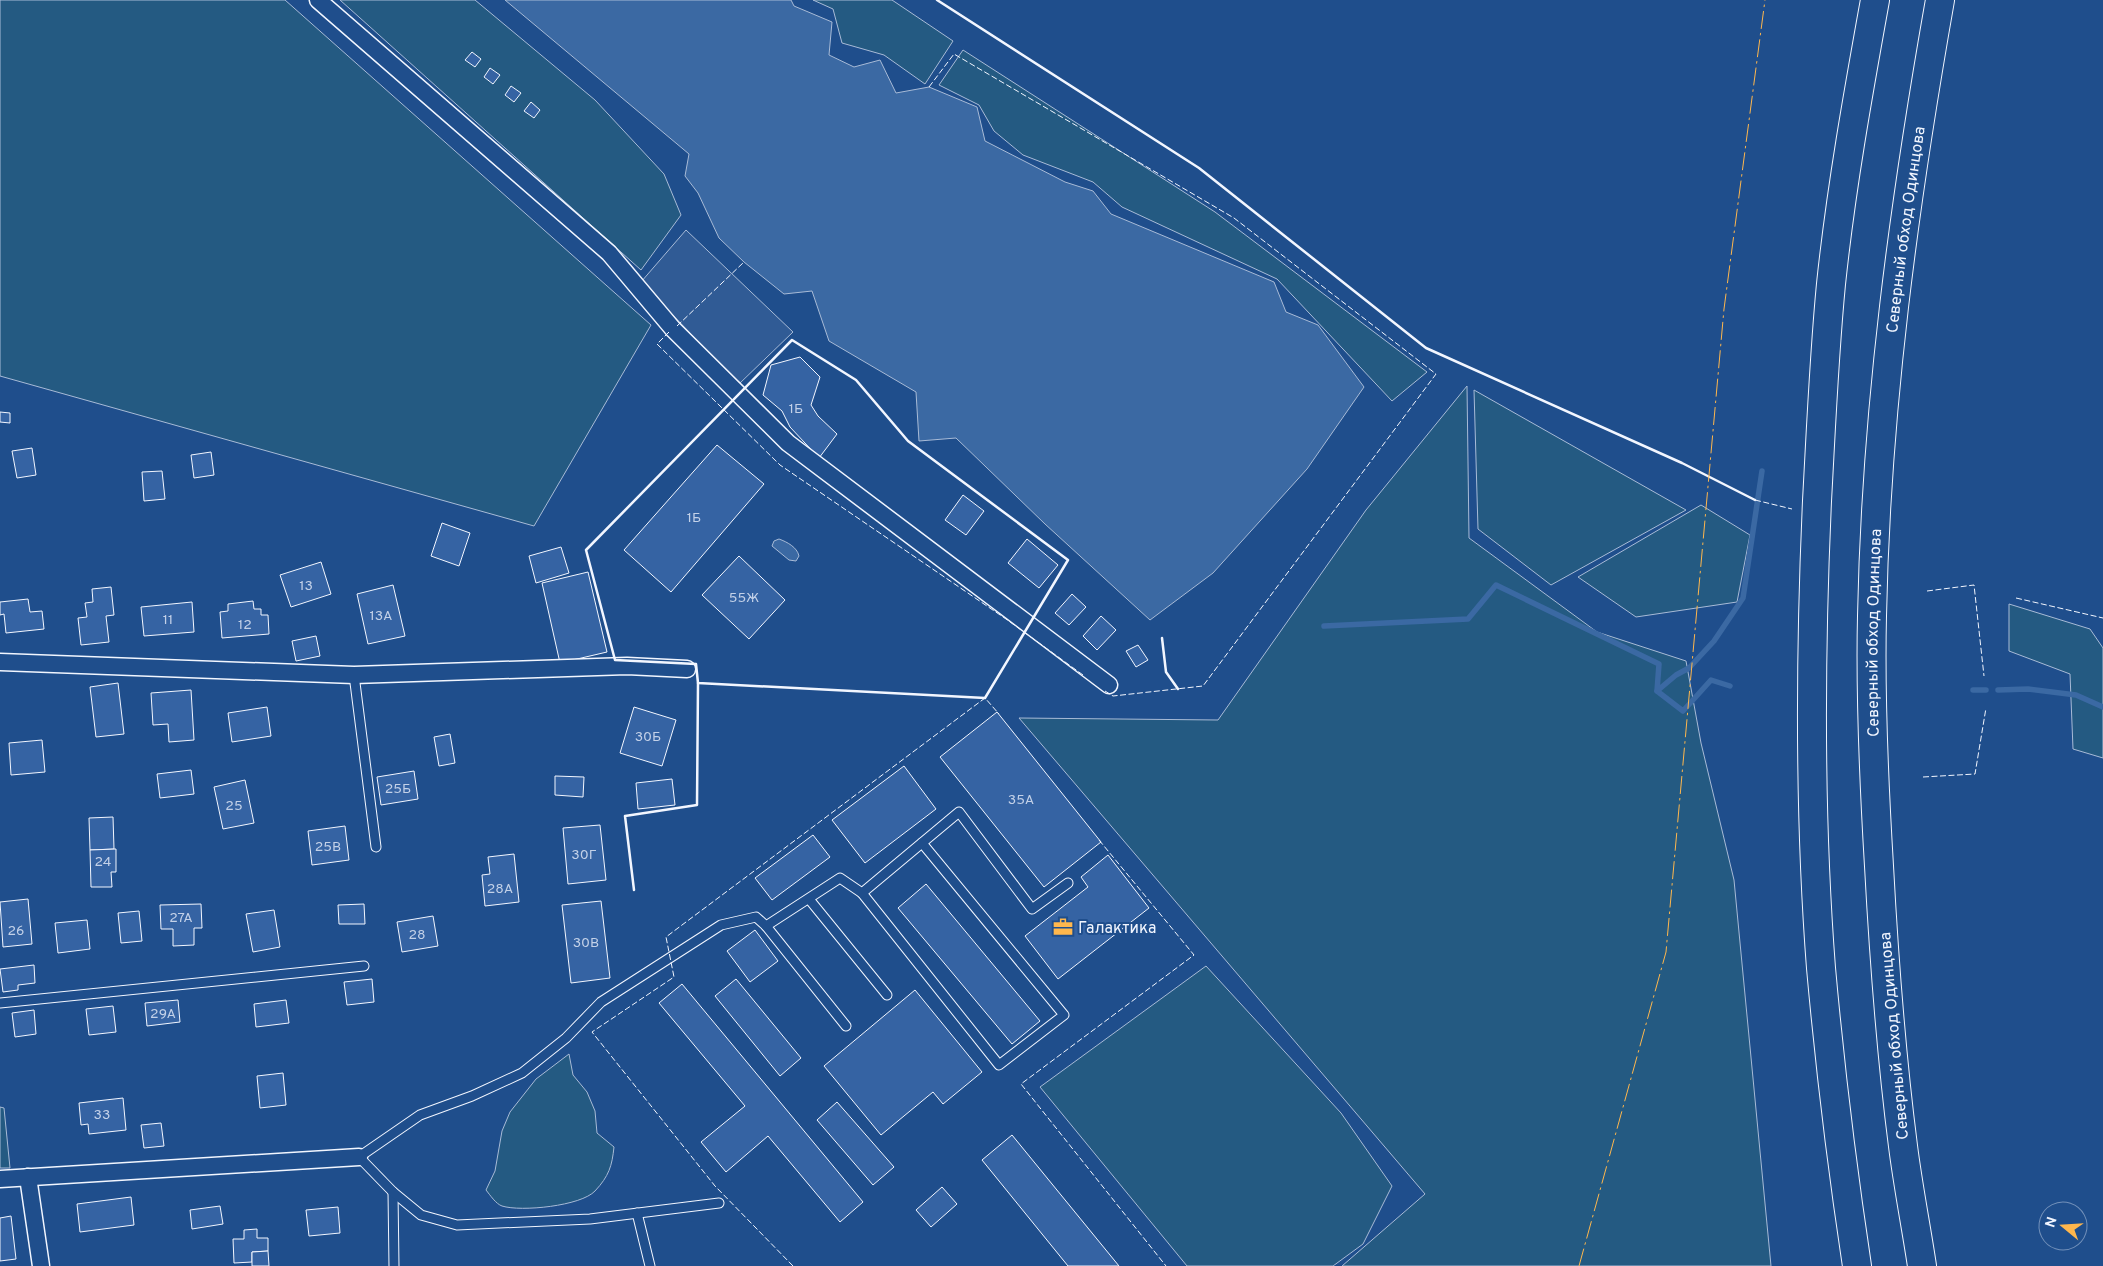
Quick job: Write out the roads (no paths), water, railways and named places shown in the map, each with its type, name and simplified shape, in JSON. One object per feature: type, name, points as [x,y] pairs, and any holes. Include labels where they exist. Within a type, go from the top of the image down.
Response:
[{"type":"highway","points":[[1857,1266],[1839,1144],[1821,966],[1812,784],[1812,614],[1821,425],[1831,283],[1858,95],[1875,0]]},
{"type":"highway","name":"Северный обход Одинцова","points":[[1922,1266],[1903,1147],[1885,967],[1873,777],[1872,616],[1882,432],[1895,287],[1922,102],[1940,0]]},
{"type":"street","points":[[318,0],[609,253],[673,329],[788,443],[1019,615],[1109,685]]},
{"type":"street","points":[[0,662],[354,675],[627,666],[687,669]]},
{"type":"street","points":[[0,1179],[359,1157]]},
{"type":"street","points":[[28,1177],[41,1266]]},
{"type":"lane","points":[[354,675],[376,847]]},
{"type":"lane","points":[[862,893],[959,812],[1032,910],[1068,883]]},
{"type":"lane","points":[[766,926],[840,878],[862,893],[1000,1065],[1064,1015],[922,843]]},
{"type":"lane","points":[[809,899],[887,995]]},
{"type":"lane","points":[[719,1203],[590,1219],[457,1225],[422,1216],[393,1192],[359,1157],[420,1114],[472,1096],[522,1074],[566,1038],[601,1002],[720,925],[756,917],[766,926],[846,1026]]},
{"type":"lane","points":[[0,1003],[364,966]]},
{"type":"lane","points":[[393,1192],[394,1266]]},
{"type":"lane","points":[[637,1213],[650,1266]]},
{"type":"waterway","points":[[1657,691],[1676,675],[1689,668],[1714,641],[1743,598],[1762,471]]},
{"type":"waterway","points":[[1324,626],[1468,619],[1496,585],[1659,664],[1657,691],[1683,711],[1711,680],[1730,686]]},
{"type":"waterway","points":[[1998,690],[2028,689],[2076,695],[2103,707]]},
{"type":"waterway","points":[[1973,690],[1986,690]]},
{"type":"place","name":"Галактика","points":[[1063,927]]}]
